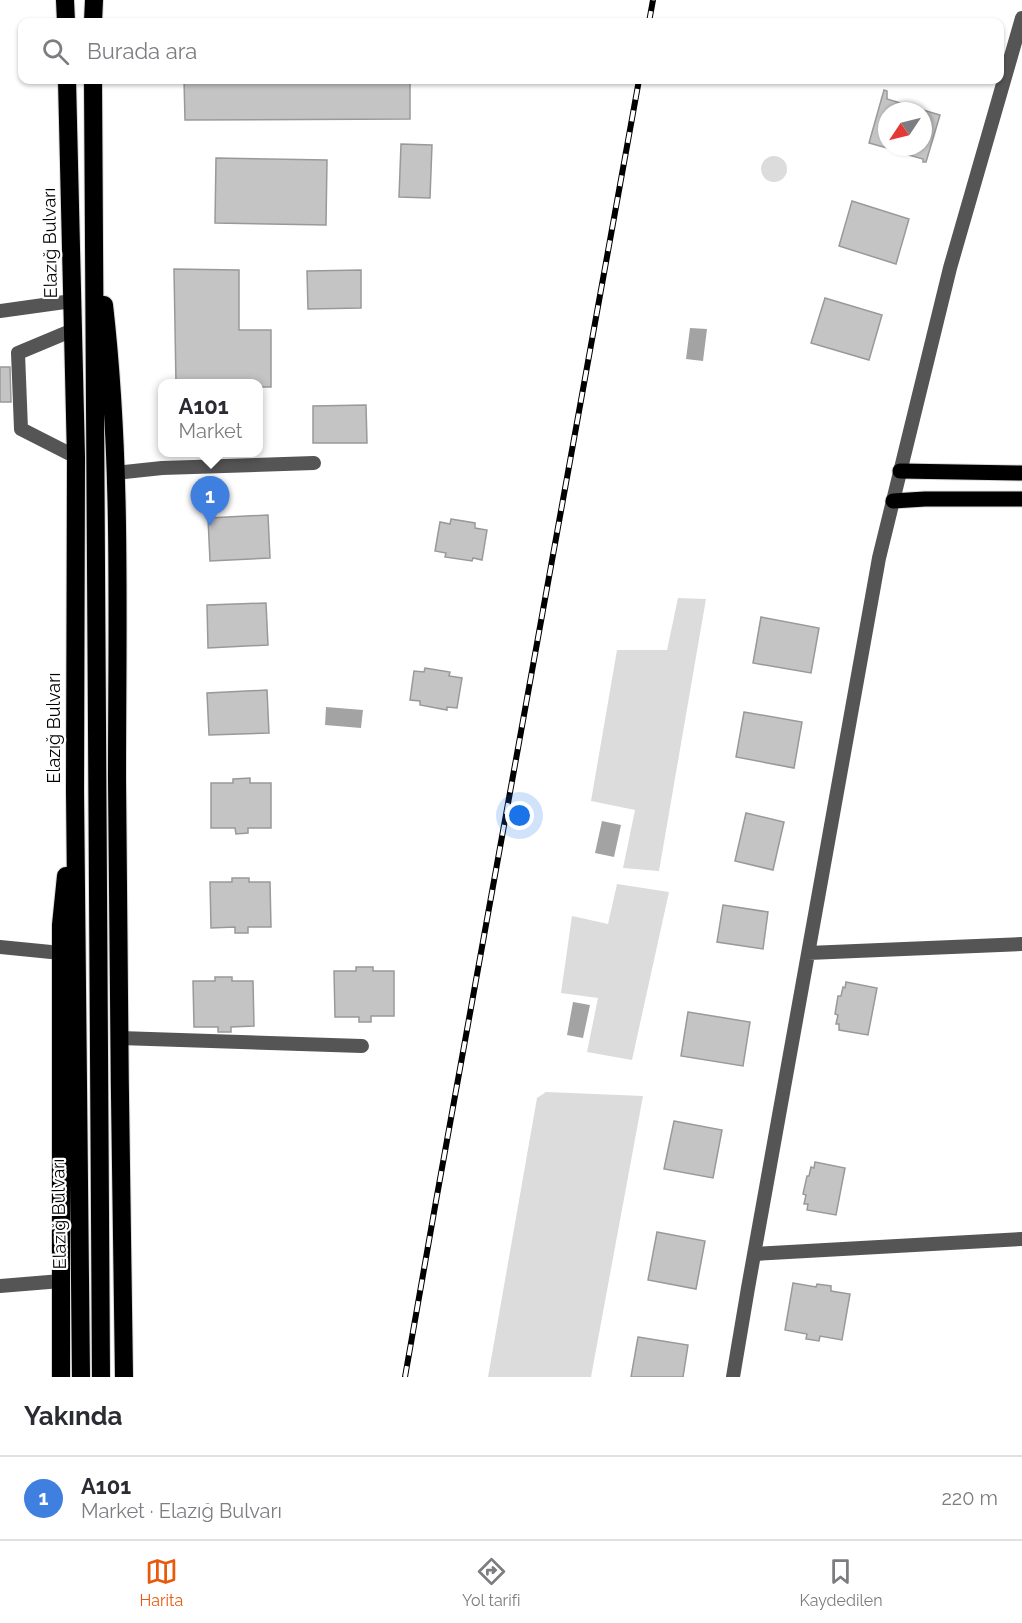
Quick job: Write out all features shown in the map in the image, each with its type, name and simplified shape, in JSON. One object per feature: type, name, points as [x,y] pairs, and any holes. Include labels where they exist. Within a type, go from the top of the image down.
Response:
[{"type":"highway","points":[[65,0],[66,18]]},
{"type":"highway","points":[[93,18],[94,0]]},
{"type":"highway","name":"Elazığ Bulvarı","points":[[67,84],[76,457],[75,791],[81,1377]]},
{"type":"highway","points":[[93,84],[101,1377]]},
{"type":"highway","points":[[94,211],[110,352],[118,522],[117,780],[124,1377]]},
{"type":"highway","points":[[61,1377],[61,925],[75,791]]},
{"type":"main road","points":[[900,471],[1022,473]]},
{"type":"main road","points":[[893,501],[1022,499]]},
{"type":"street","points":[[733,1377],[879,558],[950,268],[1017,55],[1022,18]]},
{"type":"street","points":[[0,311],[72,301]]},
{"type":"street","points":[[73,330],[18,353],[21,429],[76,457]]},
{"type":"street","points":[[115,473],[162,468],[314,463]]},
{"type":"street","points":[[808,953],[1022,944]]},
{"type":"street","points":[[0,947],[61,952]]},
{"type":"street","points":[[120,1038],[362,1046]]},
{"type":"street","points":[[754,1254],[1022,1239]]},
{"type":"street","points":[[0,1286],[61,1281]]},
{"type":"shaded area","points":[[774,156],[783,160],[787,169],[783,178],[774,182],[765,178],[761,169],[765,160]]},
{"type":"shaded area","points":[[690,328],[707,329],[703,361],[686,359]]},
{"type":"shaded area","points":[[678,598],[706,599],[659,871],[623,868],[635,810],[591,801],[617,650],[667,650]]},
{"type":"shaded area","points":[[326,707],[363,710],[361,728],[325,725]]},
{"type":"shaded area","points":[[602,821],[621,825],[614,857],[595,853]]},
{"type":"shaded area","points":[[617,884],[669,892],[632,1060],[587,1052],[598,998],[561,993],[572,916],[608,924]]},
{"type":"shaded area","points":[[573,1002],[590,1005],[583,1038],[567,1035]]},
{"type":"shaded area","points":[[546,1092],[643,1096],[591,1377],[488,1377],[537,1098]]},
{"type":"building","points":[[184,84],[410,84],[410,119],[185,120]]},
{"type":"building","points":[[884,90],[887,91],[887,99],[897,102],[881,102]]},
{"type":"building","points":[[878,111],[878,146],[869,143]]},
{"type":"building","points":[[932,113],[940,115],[932,142]]},
{"type":"building","points":[[401,144],[432,145],[430,198],[399,197]]},
{"type":"building","points":[[912,156],[928,156],[926,162],[923,162],[923,159]]},
{"type":"building","points":[[216,158],[327,160],[326,225],[215,223]]},
{"type":"building","points":[[852,201],[909,219],[896,264],[839,246]]},
{"type":"building","points":[[174,269],[239,270],[239,330],[271,330],[271,387],[263,387],[263,379],[176,379]]},
{"type":"building","points":[[361,270],[361,308],[308,309],[307,271]]},
{"type":"building","points":[[825,298],[882,315],[869,360],[811,343]]},
{"type":"building","points":[[0,367],[10,367],[11,402],[0,402]]},
{"type":"building","points":[[366,405],[367,443],[313,443],[313,406]]},
{"type":"building","points":[[268,515],[270,558],[210,561],[208,518]]},
{"type":"building","points":[[451,519],[475,523],[475,528],[487,530],[482,560],[473,558],[472,561],[445,557],[446,553],[435,551],[440,522],[450,524]]},
{"type":"building","points":[[266,603],[268,645],[208,648],[207,605]]},
{"type":"building","points":[[761,617],[819,628],[811,673],[753,663]]},
{"type":"building","points":[[425,668],[450,672],[449,676],[462,678],[457,708],[447,707],[447,710],[420,705],[420,701],[410,700],[414,671],[424,672]]},
{"type":"building","points":[[267,690],[269,733],[209,735],[207,693]]},
{"type":"building","points":[[744,712],[802,722],[794,768],[736,757]]},
{"type":"building","points":[[250,778],[250,783],[271,783],[271,828],[248,828],[248,833],[236,834],[235,828],[211,828],[211,783],[233,783],[233,779]]},
{"type":"building","points":[[746,813],[784,822],[773,870],[735,861]]},
{"type":"building","points":[[232,878],[249,878],[249,882],[270,882],[271,927],[248,927],[248,933],[235,933],[235,927],[211,928],[210,882],[232,882]]},
{"type":"building","points":[[723,905],[768,912],[763,949],[717,942]]},
{"type":"building","points":[[356,967],[373,967],[373,971],[394,971],[394,1016],[371,1016],[371,1022],[359,1022],[359,1017],[335,1017],[334,971],[356,971]]},
{"type":"building","points":[[215,977],[232,977],[232,981],[253,981],[254,1026],[231,1027],[231,1032],[218,1032],[218,1027],[194,1027],[193,981],[215,981]]},
{"type":"building","points":[[846,982],[877,988],[868,1035],[839,1030],[839,1024],[836,1024],[838,996],[841,996]]},
{"type":"building","points":[[688,1012],[750,1022],[743,1066],[681,1056]]},
{"type":"building","points":[[674,1121],[722,1130],[713,1178],[664,1169]]},
{"type":"building","points":[[815,1162],[845,1168],[836,1215],[807,1210],[808,1204],[804,1204],[806,1195],[803,1194],[807,1176],[809,1176],[811,1167],[814,1168]]},
{"type":"building","points":[[657,1232],[705,1241],[696,1289],[648,1280]]},
{"type":"building","points":[[793,1283],[816,1287],[817,1284],[831,1286],[831,1291],[850,1294],[842,1340],[820,1336],[819,1341],[806,1339],[807,1334],[785,1330]]},
{"type":"building","points":[[638,1337],[688,1345],[683,1377],[631,1377]]},
{"type":"railway","points":[[650,18],[653,0]]},
{"type":"railway","points":[[405,1377],[638,84]]},
{"type":"place","name":"A101","points":[[210,526]]}]
